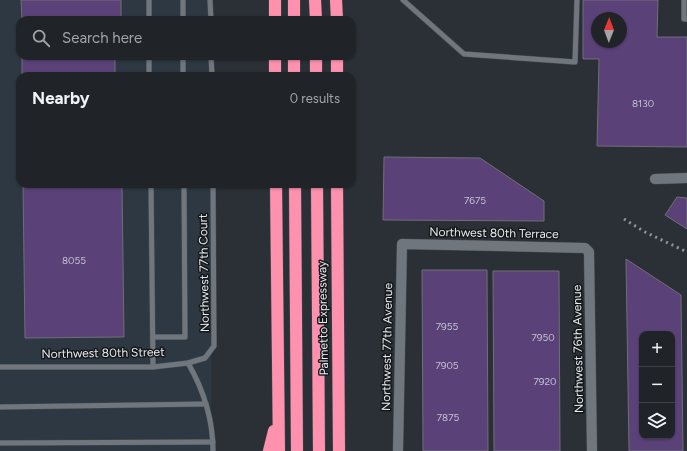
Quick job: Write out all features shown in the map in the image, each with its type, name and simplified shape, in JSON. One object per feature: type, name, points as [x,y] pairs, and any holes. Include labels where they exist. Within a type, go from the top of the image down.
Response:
[{"type":"highway","points":[[275,0],[275,16]]},
{"type":"highway","points":[[294,0],[294,16]]},
{"type":"highway","points":[[316,0],[316,16]]},
{"type":"highway","points":[[336,0],[336,16]]},
{"type":"highway","points":[[275,60],[275,72]]},
{"type":"highway","points":[[294,60],[294,72]]},
{"type":"highway","points":[[316,60],[316,72]]},
{"type":"highway","points":[[337,60],[337,72]]},
{"type":"highway","points":[[276,188],[279,451]]},
{"type":"highway","points":[[295,188],[297,451]]},
{"type":"highway","points":[[317,188],[319,451]]},
{"type":"highway","name":"Palmetto Expressway","points":[[337,188],[339,451]]},
{"type":"highway","points":[[269,451],[278,410]]},
{"type":"street","points":[[655,179],[687,178]]},
{"type":"street","name":"Northwest 80th Terrace","points":[[402,244],[585,248]]},
{"type":"street","name":"Northwest 77th Avenue","points":[[398,451],[402,244]]},
{"type":"street","name":"Northwest 76th Avenue","points":[[585,248],[589,252],[592,451]]},
{"type":"lane","points":[[149,0],[149,16]]},
{"type":"lane","points":[[183,0],[183,16]]},
{"type":"lane","points":[[210,0],[211,16]]},
{"type":"lane","points":[[403,0],[464,54],[575,62],[578,0]]},
{"type":"lane","points":[[684,0],[684,19],[687,20]]},
{"type":"lane","points":[[149,60],[149,72]]},
{"type":"lane","points":[[183,60],[183,72]]},
{"type":"lane","points":[[211,60],[212,72]]},
{"type":"lane","points":[[151,188],[153,367]]},
{"type":"lane","points":[[153,337],[185,337],[184,188]]},
{"type":"lane","name":"Northwest 77th Court","points":[[205,358],[214,346],[213,188]]},
{"type":"lane","name":"Northwest 80th Street","points":[[0,367],[153,367],[188,363],[205,358]]},
{"type":"lane","points":[[188,363],[201,388],[206,404],[213,442],[213,451]]},
{"type":"lane","points":[[0,407],[206,404]]},
{"type":"lane","points":[[0,443],[213,442]]},
{"type":"shaded area","points":[[0,0],[212,0],[212,16],[16,16],[16,60],[212,60],[212,72],[16,72],[16,188],[212,188],[211,451],[0,451]]},
{"type":"building","points":[[21,0],[121,0],[121,16],[22,16]]},
{"type":"building","points":[[583,0],[658,0],[657,37],[687,37],[687,147],[597,146],[599,59],[583,59]]},
{"type":"building","points":[[22,60],[115,60],[115,72],[22,72]]},
{"type":"building","points":[[384,157],[480,158],[544,201],[544,221],[383,220]]},
{"type":"building","points":[[23,188],[122,188],[124,337],[25,338]]},
{"type":"building","points":[[677,197],[687,198],[687,229],[665,215]]},
{"type":"building","points":[[626,259],[681,295],[683,451],[629,451]]},
{"type":"building","points":[[422,270],[487,270],[488,451],[423,451]]},
{"type":"building","points":[[493,271],[559,271],[560,451],[494,451]]},
{"type":"railway","points":[[624,219],[645,232],[687,252]]}]
